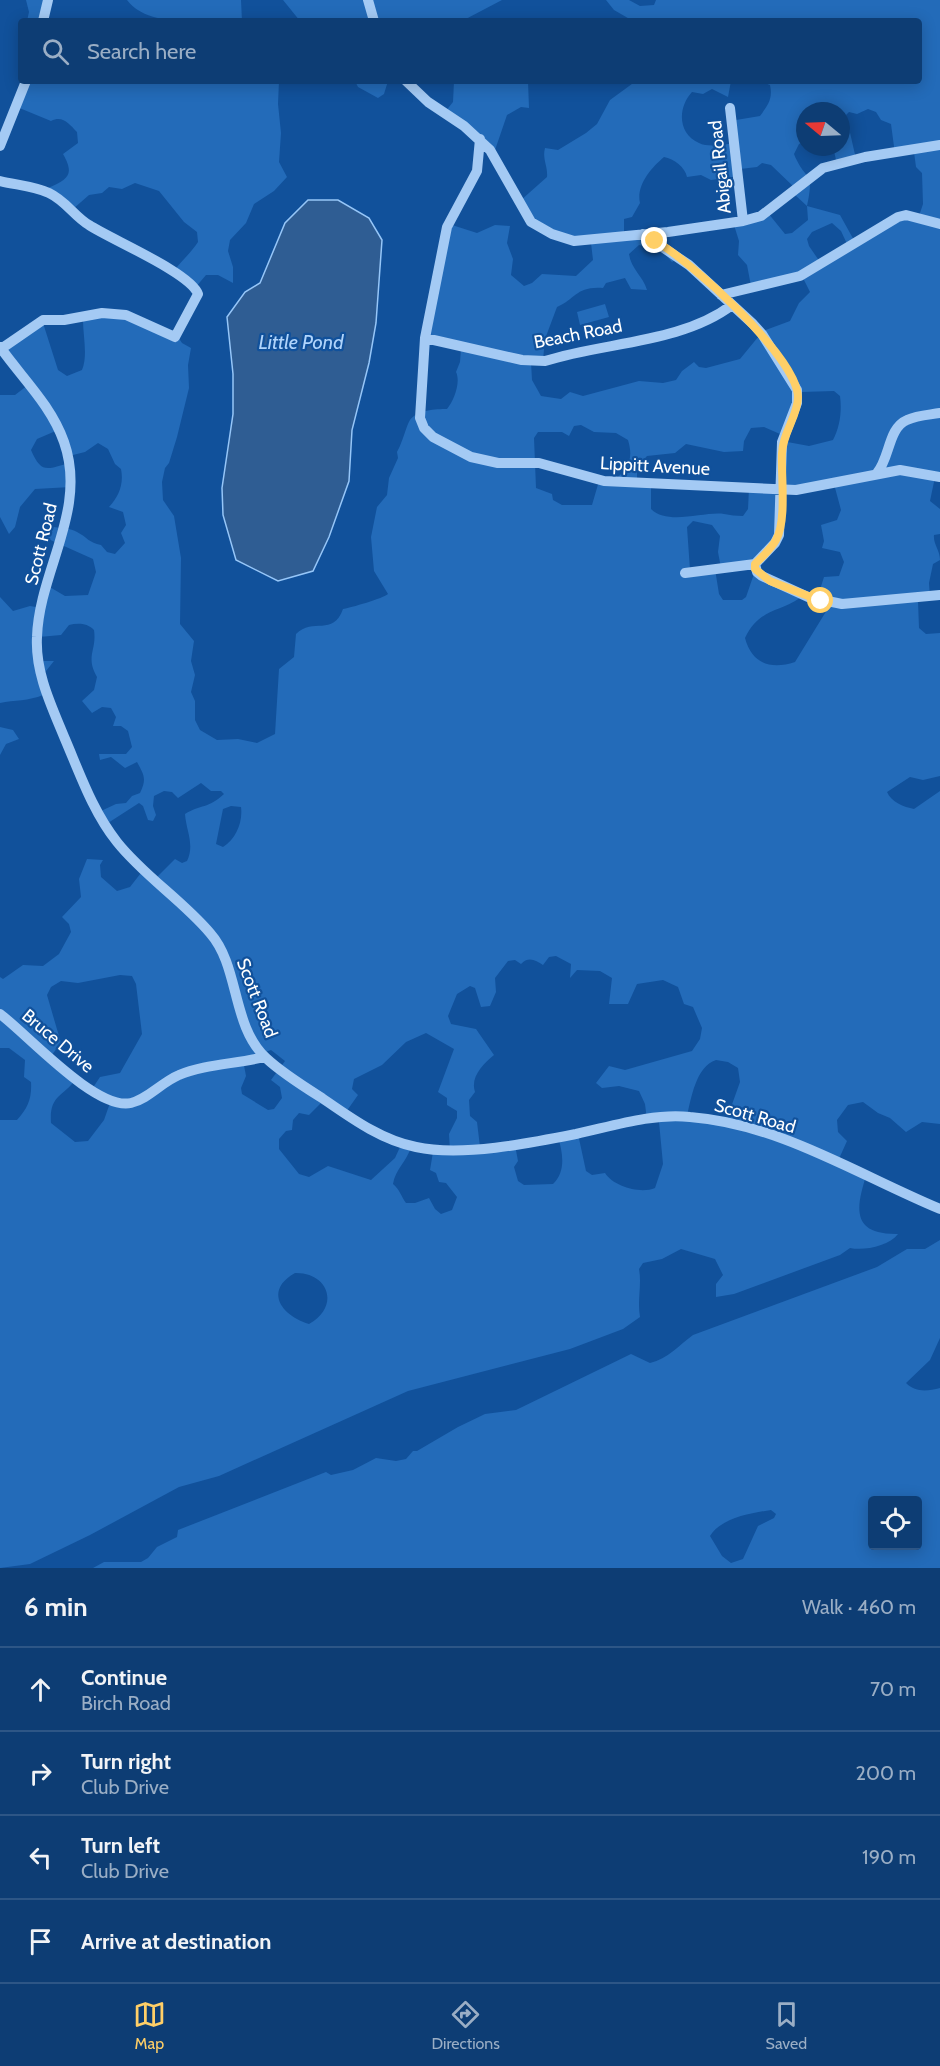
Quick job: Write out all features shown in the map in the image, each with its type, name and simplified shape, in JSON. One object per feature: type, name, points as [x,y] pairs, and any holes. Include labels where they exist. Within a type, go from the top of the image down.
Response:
[{"type":"street","points":[[44,18],[48,0]]},
{"type":"street","points":[[368,0],[373,18]]},
{"type":"street","points":[[0,146],[25,84]]},
{"type":"street","points":[[409,84],[428,102],[480,139],[497,160],[528,218],[543,230],[574,241],[743,221],[761,216],[823,168],[866,157],[940,145]]},
{"type":"street","name":"Abigail Road","points":[[730,108],[743,221]]},
{"type":"street","name":"Lippitt Avenue","points":[[480,139],[477,171],[447,227],[425,338],[419,400],[420,418],[424,428],[442,444],[471,457],[498,464],[538,463],[604,481],[804,490],[877,472],[909,470],[940,477]]},
{"type":"street","points":[[0,181],[35,188],[62,200],[88,225],[155,260],[192,286],[198,294],[175,337],[126,315],[102,313],[64,320],[43,320],[1,348]]},
{"type":"street","points":[[721,296],[800,276],[898,217],[906,215],[940,224]]},
{"type":"street","points":[[677,230],[672,236],[671,245],[679,257]]},
{"type":"street","points":[[642,234],[679,257],[762,334],[797,390],[797,403],[782,442],[779,535],[755,564],[685,573]]},
{"type":"street","name":"Beach Road","points":[[425,338],[522,360],[545,361],[693,328],[716,318],[732,305]]},
{"type":"street","name":"Scott Road","points":[[1,348],[45,404],[64,442],[69,465],[68,511],[40,612],[37,637],[40,671],[49,700],[94,807],[108,829],[139,866],[211,933],[220,948],[246,1025],[264,1057],[358,1123],[380,1135],[416,1147],[450,1149],[511,1146],[663,1117],[718,1120],[792,1142],[861,1171],[940,1209]]},
{"type":"street","points":[[877,472],[885,460],[896,431],[904,421],[940,413]]},
{"type":"street","points":[[755,564],[757,572],[762,576],[822,601],[852,604],[940,595]]},
{"type":"street","name":"Bruce Drive","points":[[0,1014],[78,1081],[95,1093],[120,1103],[130,1103],[144,1097],[182,1074],[264,1057]]},
{"type":"shaded area","points":[[26,0],[49,0],[45,18],[28,18],[29,12]]},
{"type":"shaded area","points":[[127,0],[241,0],[242,18],[159,18],[149,16]]},
{"type":"shaded area","points":[[283,0],[502,0],[468,18],[298,18]]},
{"type":"shaded area","points":[[606,0],[629,0],[640,6],[654,5],[656,0],[940,0],[940,477],[935,477],[930,501],[940,509],[940,534],[934,535],[934,538],[940,560],[933,564],[929,583],[930,599],[918,601],[919,628],[926,634],[940,633],[940,776],[923,780],[910,777],[887,792],[895,801],[914,809],[940,791],[940,1124],[922,1122],[906,1132],[890,1118],[878,1113],[863,1102],[848,1105],[837,1120],[838,1132],[847,1141],[838,1161],[867,1173],[860,1197],[860,1217],[871,1230],[898,1234],[889,1242],[869,1248],[850,1248],[840,1255],[734,1294],[716,1297],[716,1284],[723,1275],[715,1259],[681,1249],[662,1259],[643,1263],[639,1269],[640,1317],[623,1329],[570,1349],[408,1391],[219,1476],[179,1487],[30,1564],[0,1568],[0,1120],[17,1120],[30,1098],[31,1082],[24,1077],[25,1060],[9,1048],[0,1048],[0,977],[3,979],[23,965],[43,966],[59,954],[71,932],[69,924],[62,917],[81,897],[79,879],[87,859],[103,860],[100,865],[101,877],[117,891],[130,887],[144,869],[157,877],[175,859],[182,863],[187,861],[190,843],[185,814],[213,802],[224,794],[221,791],[211,791],[201,783],[178,798],[172,792],[164,791],[154,796],[153,806],[156,815],[153,821],[148,820],[143,806],[139,803],[108,823],[101,811],[116,804],[126,803],[132,796],[140,793],[144,777],[137,762],[125,768],[111,757],[100,760],[99,754],[126,754],[132,747],[128,731],[121,726],[113,726],[116,717],[111,708],[102,707],[92,713],[82,701],[94,690],[97,677],[92,664],[94,630],[88,626],[69,625],[61,635],[39,637],[40,661],[54,661],[42,676],[43,695],[0,703],[0,597],[13,611],[30,606],[42,608],[48,586],[65,596],[88,595],[96,572],[93,559],[46,538],[53,527],[69,529],[101,545],[107,552],[115,554],[125,543],[121,533],[126,525],[123,512],[109,507],[120,490],[122,474],[108,449],[98,443],[85,452],[69,456],[58,430],[37,439],[31,450],[38,463],[45,468],[69,463],[71,487],[35,489],[20,507],[15,527],[9,534],[0,517],[0,395],[15,395],[28,385],[5,353],[0,356],[0,345],[43,323],[58,370],[67,376],[82,370],[84,364],[83,320],[124,315],[178,337],[182,343],[191,348],[188,365],[189,388],[177,437],[162,482],[163,500],[174,516],[181,558],[180,624],[194,641],[191,661],[195,675],[191,692],[195,701],[195,720],[200,730],[217,740],[238,739],[257,743],[275,734],[279,669],[294,657],[296,634],[309,627],[328,625],[339,617],[343,609],[388,594],[374,571],[371,537],[377,507],[387,495],[389,478],[410,420],[422,412],[447,409],[457,386],[456,372],[461,349],[428,337],[452,225],[477,233],[495,225],[510,226],[507,243],[513,259],[511,275],[524,286],[532,283],[542,274],[576,276],[593,260],[591,243],[542,228],[520,201],[547,177],[545,148],[558,150],[586,133],[597,124],[610,100],[632,84],[730,84],[728,97],[712,89],[703,94],[692,92],[684,105],[682,119],[687,133],[699,143],[712,145],[736,143],[736,120],[760,116],[771,94],[770,85],[767,84],[922,84],[922,18],[628,18],[614,10]],"holes":[[[796,102],[850,102],[850,112],[857,114],[868,109],[876,112],[881,120],[891,124],[895,154],[914,152],[916,167],[922,173],[923,204],[918,219],[901,217],[855,242],[840,215],[807,206],[809,181],[794,154],[796,150]],[[664,157],[678,164],[687,177],[701,175],[711,180],[739,176],[740,169],[757,167],[762,163],[771,165],[795,188],[794,194],[807,206],[808,220],[792,233],[785,234],[768,213],[734,225],[739,241],[738,255],[747,265],[751,286],[802,276],[810,292],[799,303],[790,321],[763,331],[740,359],[706,368],[699,367],[694,362],[682,371],[676,380],[663,383],[639,381],[583,396],[570,392],[561,399],[541,396],[532,380],[531,362],[543,360],[545,339],[557,307],[582,291],[603,288],[606,283],[625,278],[631,289],[647,290],[629,254],[639,245],[662,251],[672,262],[676,259],[642,236],[624,235],[624,219],[632,217],[640,203],[640,190],[645,178]],[[832,223],[841,231],[848,246],[820,262],[807,239],[812,232]],[[834,391],[840,396],[840,419],[833,440],[809,446],[782,441],[781,489],[749,488],[748,509],[743,516],[716,514],[667,517],[651,509],[651,485],[637,483],[637,467],[647,456],[675,453],[686,444],[724,452],[743,451],[744,441],[751,428],[764,427],[780,434],[801,392]],[[581,425],[594,432],[616,433],[628,440],[630,459],[626,468],[612,482],[599,481],[592,505],[562,505],[553,500],[552,494],[536,488],[534,438],[538,432],[562,432],[569,436],[574,426]],[[834,484],[841,510],[837,520],[821,525],[824,541],[822,548],[840,552],[844,562],[839,576],[824,577],[817,599],[830,605],[795,662],[770,665],[752,654],[745,638],[762,617],[800,598],[756,568],[746,597],[742,600],[723,600],[719,594],[715,569],[690,570],[687,527],[693,521],[712,525],[720,536],[718,552],[721,568],[761,559],[783,527],[783,490]],[[231,806],[241,807],[238,830],[223,847],[216,844],[223,809]],[[556,956],[571,964],[570,978],[577,970],[600,971],[612,978],[609,1004],[628,1004],[637,984],[663,980],[678,987],[684,1004],[693,1007],[702,1028],[700,1039],[692,1051],[625,1070],[609,1066],[596,1083],[602,1088],[619,1086],[639,1091],[645,1104],[647,1120],[659,1122],[663,1164],[655,1188],[635,1190],[615,1182],[605,1173],[592,1175],[586,1171],[578,1134],[558,1137],[562,1168],[553,1184],[524,1185],[518,1181],[514,1167],[518,1161],[515,1145],[480,1147],[477,1122],[470,1116],[469,1100],[475,1092],[476,1076],[494,1055],[476,1029],[451,1024],[448,1016],[457,994],[470,986],[475,988],[481,1007],[490,1006],[496,992],[495,978],[508,961],[515,960],[521,964],[526,960],[532,960],[543,965],[549,957]],[[120,975],[132,976],[136,984],[142,1034],[120,1073],[100,1077],[92,1089],[111,1100],[104,1120],[88,1141],[75,1142],[51,1123],[52,1107],[58,1097],[76,1079],[51,1056],[61,1043],[47,995],[51,987],[61,981],[78,983]],[[426,1033],[454,1049],[438,1092],[447,1098],[447,1105],[457,1111],[457,1118],[449,1134],[450,1151],[433,1152],[430,1170],[436,1173],[439,1182],[446,1183],[457,1197],[452,1210],[441,1214],[429,1198],[415,1203],[406,1203],[393,1184],[411,1147],[400,1147],[395,1158],[371,1180],[328,1166],[309,1177],[299,1174],[279,1149],[279,1139],[286,1131],[292,1130],[293,1120],[299,1113],[309,1115],[326,1098],[346,1112],[358,1095],[352,1089],[354,1079],[382,1065],[406,1042]],[[271,1050],[285,1061],[271,1080],[280,1087],[282,1098],[274,1109],[268,1110],[242,1094],[241,1088],[246,1076],[243,1060]],[[716,1060],[728,1062],[738,1068],[740,1082],[725,1124],[687,1116],[699,1076],[709,1063]],[[295,1273],[316,1278],[326,1291],[325,1308],[319,1317],[309,1324],[284,1309],[278,1295],[285,1280]]]},
{"type":"shaded area","points":[[25,84],[279,84],[281,133],[279,162],[287,177],[274,191],[254,204],[246,223],[230,240],[228,251],[233,267],[233,283],[218,275],[206,275],[195,288],[174,271],[198,242],[197,232],[184,222],[159,191],[135,183],[122,189],[109,187],[102,193],[89,195],[73,209],[48,188],[68,175],[69,167],[63,154],[78,143],[77,132],[62,120],[51,121],[17,107]]},
{"type":"shaded area","points":[[356,84],[387,84],[384,94],[378,98]]},
{"type":"shaded area","points":[[454,84],[528,84],[529,108],[521,107],[507,115],[494,153],[445,112],[453,102]]},
{"type":"shaded area","points":[[850,133],[856,159],[837,164],[835,156],[850,156]]},
{"type":"shaded area","points":[[605,304],[609,317],[580,325],[577,312]]},
{"type":"shaded area","points":[[0,727],[13,730],[19,739],[6,744],[0,755]]},
{"type":"shaded area","points":[[940,1240],[940,1338],[930,1360],[906,1383],[918,1390],[940,1388],[940,1568],[93,1568],[104,1562],[141,1562],[148,1558],[157,1547],[177,1537],[178,1530],[326,1472],[331,1475],[353,1470],[376,1458],[396,1461],[406,1459],[413,1451],[417,1451],[485,1414],[516,1410],[631,1354],[650,1363],[656,1361],[668,1355],[693,1335],[877,1267],[907,1249],[925,1249]],"holes":[[[771,1510],[776,1514],[774,1518],[758,1526],[743,1559],[731,1563],[722,1556],[710,1536],[721,1525],[737,1517]]]},
{"type":"water","name":"Little Pond","points":[[308,200],[338,200],[369,218],[382,240],[376,323],[369,363],[352,430],[349,481],[329,537],[313,571],[278,581],[236,560],[223,515],[222,488],[233,414],[233,374],[227,317],[245,292],[260,283],[285,223]]},
{"type":"route","points":[[655,241],[689,265],[753,324],[791,377],[797,390],[797,403],[782,442],[779,535],[775,543],[755,564],[755,569],[770,581],[821,601]]}]
